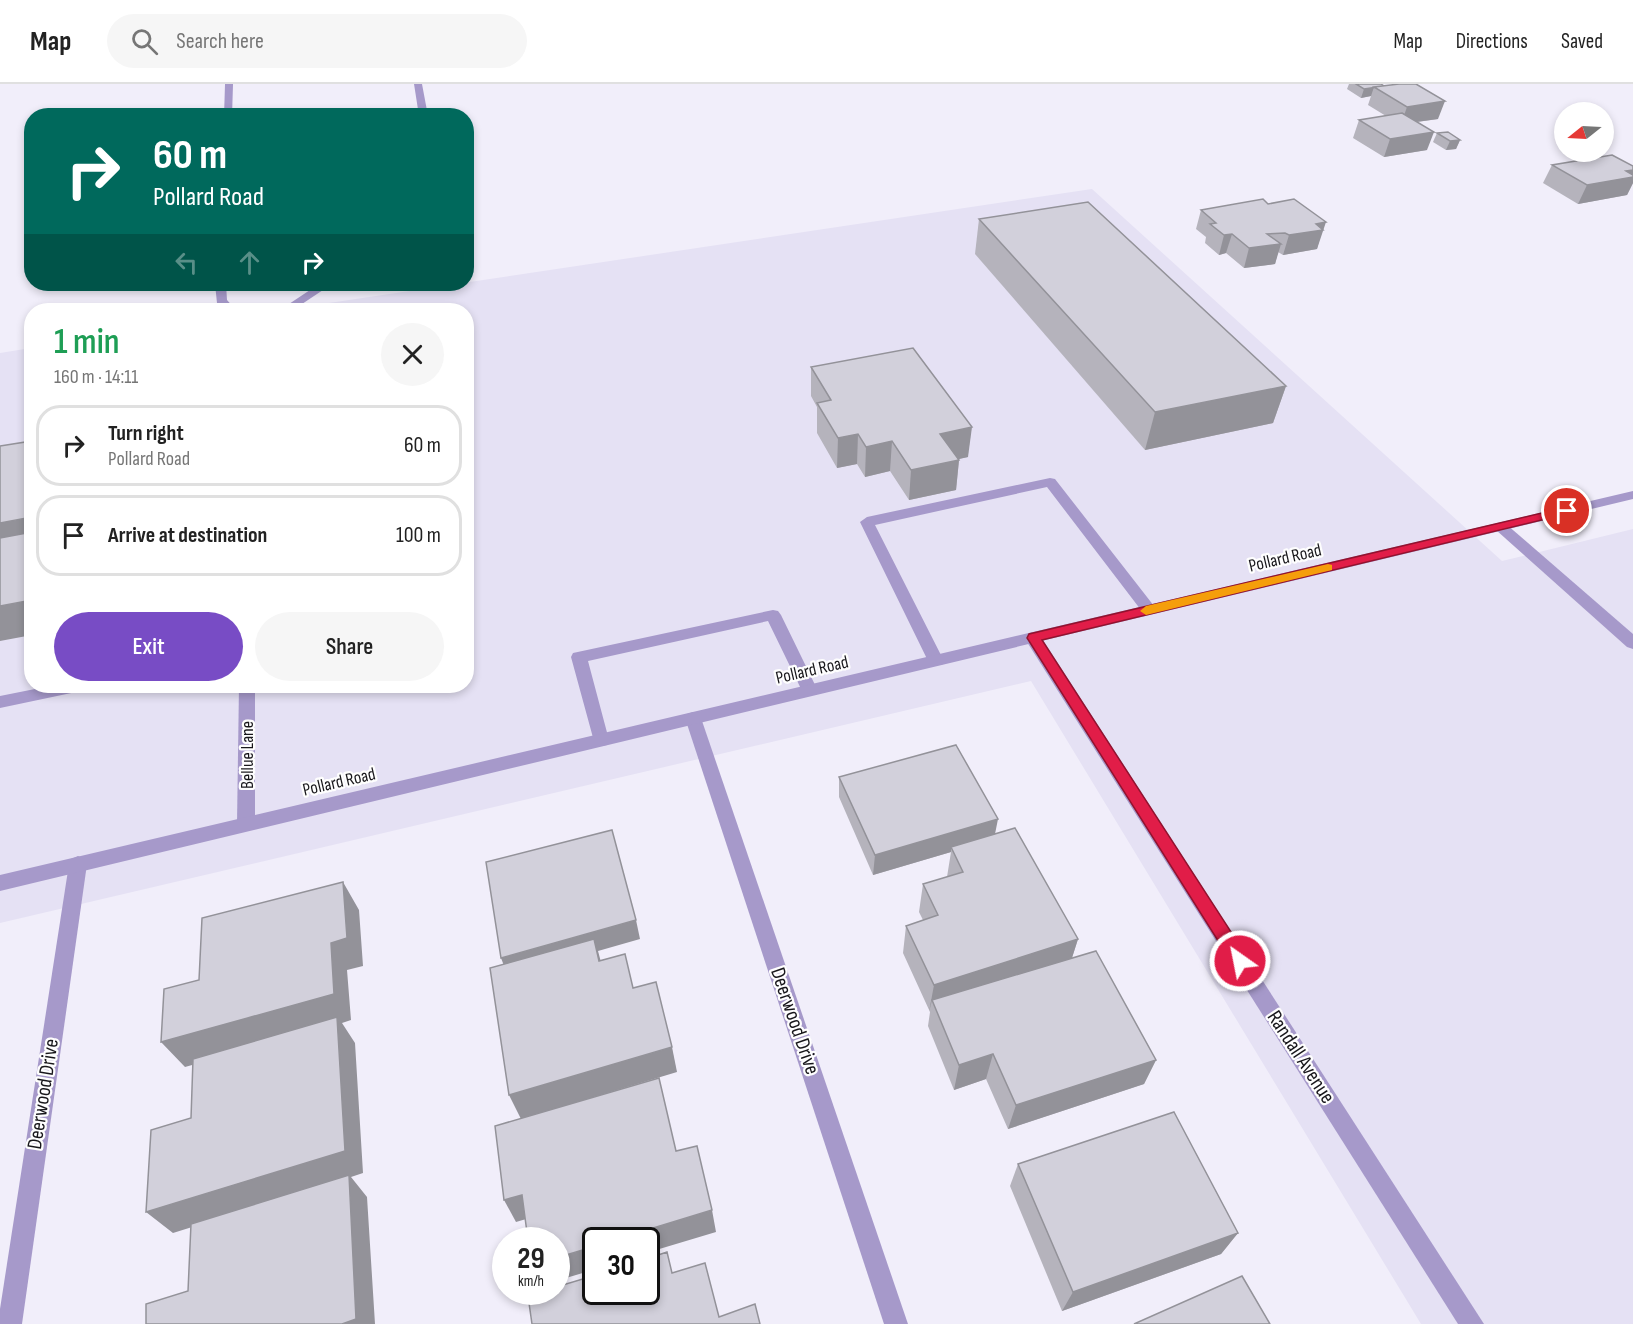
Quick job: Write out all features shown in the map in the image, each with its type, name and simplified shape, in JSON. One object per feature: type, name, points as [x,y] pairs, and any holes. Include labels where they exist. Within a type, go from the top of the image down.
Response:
[{"type":"street","points":[[228,108],[229,84]]},
{"type":"street","points":[[418,84],[422,108]]},
{"type":"street","points":[[297,303],[315,291]]},
{"type":"street","points":[[936,661],[867,522],[1050,482],[1149,610]]},
{"type":"street","name":"Pollard Road","points":[[0,883],[1633,495]]},
{"type":"street","points":[[1501,526],[1633,642]]},
{"type":"street","points":[[601,740],[579,657],[772,615],[810,691]]},
{"type":"street","name":"Randall Avenue","points":[[1033,638],[1472,1324]]},
{"type":"street","points":[[0,702],[43,693]]},
{"type":"street","name":"Bellue Lane","points":[[246,824],[247,693]]},
{"type":"street","name":"Deerwood Drive","points":[[693,718],[896,1324]]},
{"type":"street","name":"Deerwood Drive","points":[[10,1324],[78,864]]},
{"type":"shaded area","points":[[1092,189],[1502,561],[1633,529],[1633,1324],[1421,1324],[1031,681],[0,923],[0,353],[24,349],[24,693],[474,693],[474,303],[329,303],[409,291],[474,291],[474,281]]},
{"type":"building","points":[[1356,84],[1381,84],[1384,86],[1364,89]]},
{"type":"building","points":[[1416,84],[1445,101],[1407,107],[1374,87]]},
{"type":"building","points":[[1402,113],[1434,132],[1390,139],[1359,120]]},
{"type":"building","points":[[1448,132],[1460,140],[1450,141],[1437,133]]},
{"type":"building","points":[[1614,156],[1633,166],[1633,170],[1626,171],[1633,177],[1587,185],[1552,165],[1570,162],[1614,162]]},
{"type":"building","points":[[1263,199],[1268,204],[1294,199],[1326,222],[1316,224],[1323,230],[1289,235],[1285,233],[1267,234],[1281,244],[1249,248],[1232,234],[1224,235],[1210,224],[1216,223],[1201,210]]},
{"type":"building","points":[[1088,202],[1286,386],[1155,412],[979,219]]},
{"type":"building","points":[[913,348],[972,427],[940,434],[959,460],[911,470],[892,441],[866,447],[858,434],[838,438],[817,403],[831,400],[811,367]]},
{"type":"building","points":[[24,442],[24,518],[0,523],[0,446]]},
{"type":"building","points":[[24,534],[24,602],[0,606],[0,538]]},
{"type":"building","points":[[956,745],[998,819],[875,855],[839,777]]},
{"type":"building","points":[[1015,828],[1078,939],[934,985],[906,926],[938,915],[923,884],[963,872],[951,847]]},
{"type":"building","points":[[612,830],[636,920],[501,958],[486,862]]},
{"type":"building","points":[[343,882],[347,938],[331,943],[334,994],[161,1042],[164,989],[199,980],[202,918]]},
{"type":"building","points":[[594,939],[599,961],[625,954],[633,988],[656,982],[672,1047],[509,1095],[490,968]]},
{"type":"building","points":[[1096,951],[1156,1060],[1016,1105],[993,1054],[959,1065],[932,1000]]},
{"type":"building","points":[[337,1017],[345,1151],[146,1212],[151,1130],[191,1118],[193,1059]]},
{"type":"building","points":[[659,1078],[676,1151],[697,1146],[712,1210],[656,1227],[582,1227],[582,1250],[570,1254],[570,1227],[526,1227],[522,1195],[504,1200],[495,1126]]},
{"type":"building","points":[[1174,1112],[1238,1233],[1073,1292],[1018,1164]]},
{"type":"building","points":[[349,1175],[356,1319],[342,1324],[146,1324],[146,1304],[188,1291],[191,1224]]},
{"type":"building","points":[[667,1252],[672,1273],[705,1263],[719,1317],[755,1304],[760,1324],[532,1324],[529,1305],[570,1305],[570,1283],[582,1279],[582,1305],[660,1305],[660,1254]]},
{"type":"building","points":[[1242,1276],[1270,1324],[1134,1324]]},
{"type":"slow traffic","points":[[1146,611],[1328,568]]},
{"type":"route","points":[[1240,961],[1033,638],[1567,511]]}]
